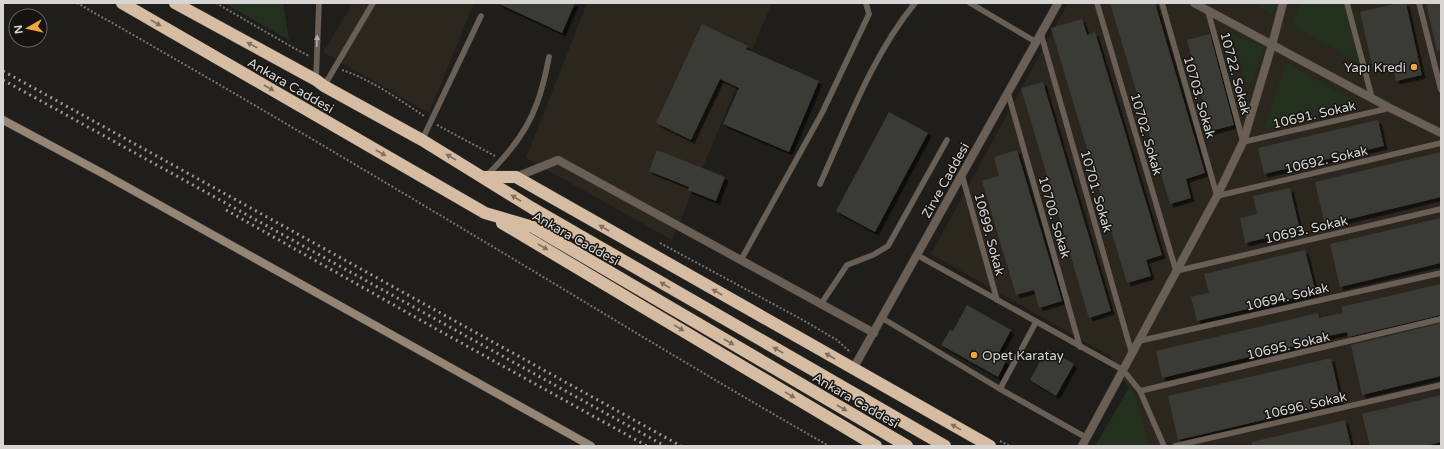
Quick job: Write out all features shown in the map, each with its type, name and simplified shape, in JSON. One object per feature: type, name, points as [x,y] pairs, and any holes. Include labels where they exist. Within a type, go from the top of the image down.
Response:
[{"type":"highway","name":"Ankara Caddesi","points":[[122,3],[486,213],[533,227],[907,446]]},
{"type":"highway","name":"Ankara Caddesi","points":[[175,3],[320,82],[422,140],[532,208],[945,446]]},
{"type":"highway","points":[[484,177],[516,177],[853,370],[990,446]]},
{"type":"highway","points":[[486,213],[876,446]]},
{"type":"street","name":"Zirve Caddesi","points":[[853,370],[1058,3]]},
{"type":"street","points":[[1194,3],[1372,99],[1441,133]]},
{"type":"street","points":[[1082,446],[1217,196],[1243,142],[1283,3]]},
{"type":"street","points":[[3,120],[116,181],[591,446]]},
{"type":"street","points":[[516,177],[558,160],[874,333]]},
{"type":"lane","points":[[319,3],[320,82]]},
{"type":"lane","points":[[320,82],[373,3]]},
{"type":"lane","points":[[741,260],[822,113],[869,14],[866,3]]},
{"type":"lane","points":[[820,184],[873,67],[904,17],[915,3]]},
{"type":"lane","points":[[970,3],[1036,42]]},
{"type":"lane","name":"10702. Sokak","points":[[1097,3],[1176,271]]},
{"type":"lane","name":"10703. Sokak","points":[[1162,3],[1217,196]]},
{"type":"lane","points":[[1347,3],[1372,99]]},
{"type":"lane","points":[[1419,3],[1441,90]]},
{"type":"lane","name":"10722. Sokak","points":[[1208,10],[1243,142]]},
{"type":"lane","points":[[422,140],[481,16]]},
{"type":"lane","name":"10701. Sokak","points":[[1041,34],[1132,354]]},
{"type":"lane","points":[[484,177],[503,160],[521,136],[537,103],[550,57]]},
{"type":"lane","name":"10700. Sokak","points":[[1008,93],[1080,347]]},
{"type":"lane","name":"10691. Sokak","points":[[1243,142],[1390,108]]},
{"type":"lane","points":[[821,304],[847,265],[873,255],[888,246],[947,140]]},
{"type":"lane","name":"10692. Sokak","points":[[1217,196],[1441,142]]},
{"type":"lane","name":"10699. Sokak","points":[[962,174],[997,300]]},
{"type":"lane","name":"10693. Sokak","points":[[1176,271],[1441,209]]},
{"type":"lane","points":[[917,255],[1122,370],[1140,391],[1164,446]]},
{"type":"lane","name":"10694. Sokak","points":[[1139,341],[1441,273]]},
{"type":"lane","points":[[882,318],[1000,389],[1087,438]]},
{"type":"lane","name":"10695. Sokak","points":[[1140,391],[1441,320]]},
{"type":"lane","points":[[1000,389],[1036,322]]},
{"type":"lane","name":"10696. Sokak","points":[[1175,446],[1441,385]]},
{"type":"path","points":[[77,3],[169,55],[743,397],[829,446]]},
{"type":"shaded area","points":[[353,3],[474,3],[429,113],[323,52]]},
{"type":"shaded area","points":[[587,3],[772,3],[672,240],[526,158]]},
{"type":"shaded area","points":[[1068,3],[1441,3],[1441,446],[1152,446],[1148,439],[1135,393],[1129,388],[1110,356],[931,254]]},
{"type":"green space","points":[[224,3],[283,3],[289,40]]},
{"type":"green space","points":[[1253,3],[1276,3],[1272,15]]},
{"type":"green space","points":[[1300,3],[1344,3],[1360,63],[1292,25]]},
{"type":"green space","points":[[1231,33],[1264,47],[1249,89]]},
{"type":"green space","points":[[1286,62],[1359,104],[1264,128]]},
{"type":"green space","points":[[1129,388],[1135,393],[1148,439],[1152,446],[1095,446]]},
{"type":"building","points":[[497,3],[575,3],[562,33]]},
{"type":"building","points":[[1110,3],[1155,3],[1205,173],[1186,179],[1191,198],[1170,204]]},
{"type":"building","points":[[1399,3],[1406,3],[1422,75],[1396,81],[1393,64],[1373,69],[1360,12]]},
{"type":"building","points":[[1426,3],[1441,3],[1441,50],[1437,51]]},
{"type":"building","points":[[1082,19],[1087,35],[1095,32],[1162,255],[1146,260],[1151,276],[1127,283],[1051,28]]},
{"type":"building","points":[[702,24],[748,46],[746,49],[819,81],[789,152],[723,124],[739,88],[720,79],[691,140],[656,123]]},
{"type":"building","points":[[1210,34],[1234,125],[1211,131],[1187,40]]},
{"type":"building","points":[[1043,82],[1111,311],[1089,318],[1021,88]]},
{"type":"building","points":[[889,112],[928,133],[875,232],[836,211]]},
{"type":"building","points":[[1378,120],[1384,146],[1264,174],[1258,148]]},
{"type":"building","points":[[657,150],[725,177],[716,201],[688,190],[689,187],[649,171]]},
{"type":"building","points":[[1017,150],[1062,301],[1039,308],[1034,290],[1016,295],[982,181],[999,176],[994,157]]},
{"type":"building","points":[[1441,152],[1441,197],[1325,225],[1315,182]]},
{"type":"building","points":[[1290,188],[1300,230],[1245,243],[1240,218],[1257,214],[1253,196]]},
{"type":"building","points":[[1441,218],[1441,263],[1340,287],[1330,244]]},
{"type":"building","points":[[1305,250],[1316,293],[1197,321],[1191,297],[1209,293],[1204,274]]},
{"type":"building","points":[[1441,284],[1441,315],[1348,337],[1347,332],[1324,337],[1324,339],[1162,378],[1156,351],[1318,313],[1319,318],[1343,313],[1341,307]]},
{"type":"building","points":[[967,305],[1011,330],[997,356],[1006,361],[998,377],[941,345],[950,330],[953,331]]},
{"type":"building","points":[[1441,323],[1441,376],[1362,395],[1351,345]]},
{"type":"building","points":[[1047,349],[1074,364],[1056,396],[1030,380]]},
{"type":"building","points":[[1331,358],[1341,402],[1178,440],[1168,396]]},
{"type":"building","points":[[1441,395],[1441,442],[1426,446],[1370,446],[1362,414]]},
{"type":"building","points":[[1345,420],[1351,446],[1252,446],[1252,442]]},
{"type":"railway","points":[[3,71],[681,446]]},
{"type":"railway","points":[[3,80],[665,446]]},
{"type":"railway","points":[[226,210],[647,446]]},
{"type":"place","name":"Yapı Kredi","points":[[1414,67]]},
{"type":"place","name":"Opet Karatay","points":[[974,355]]}]
